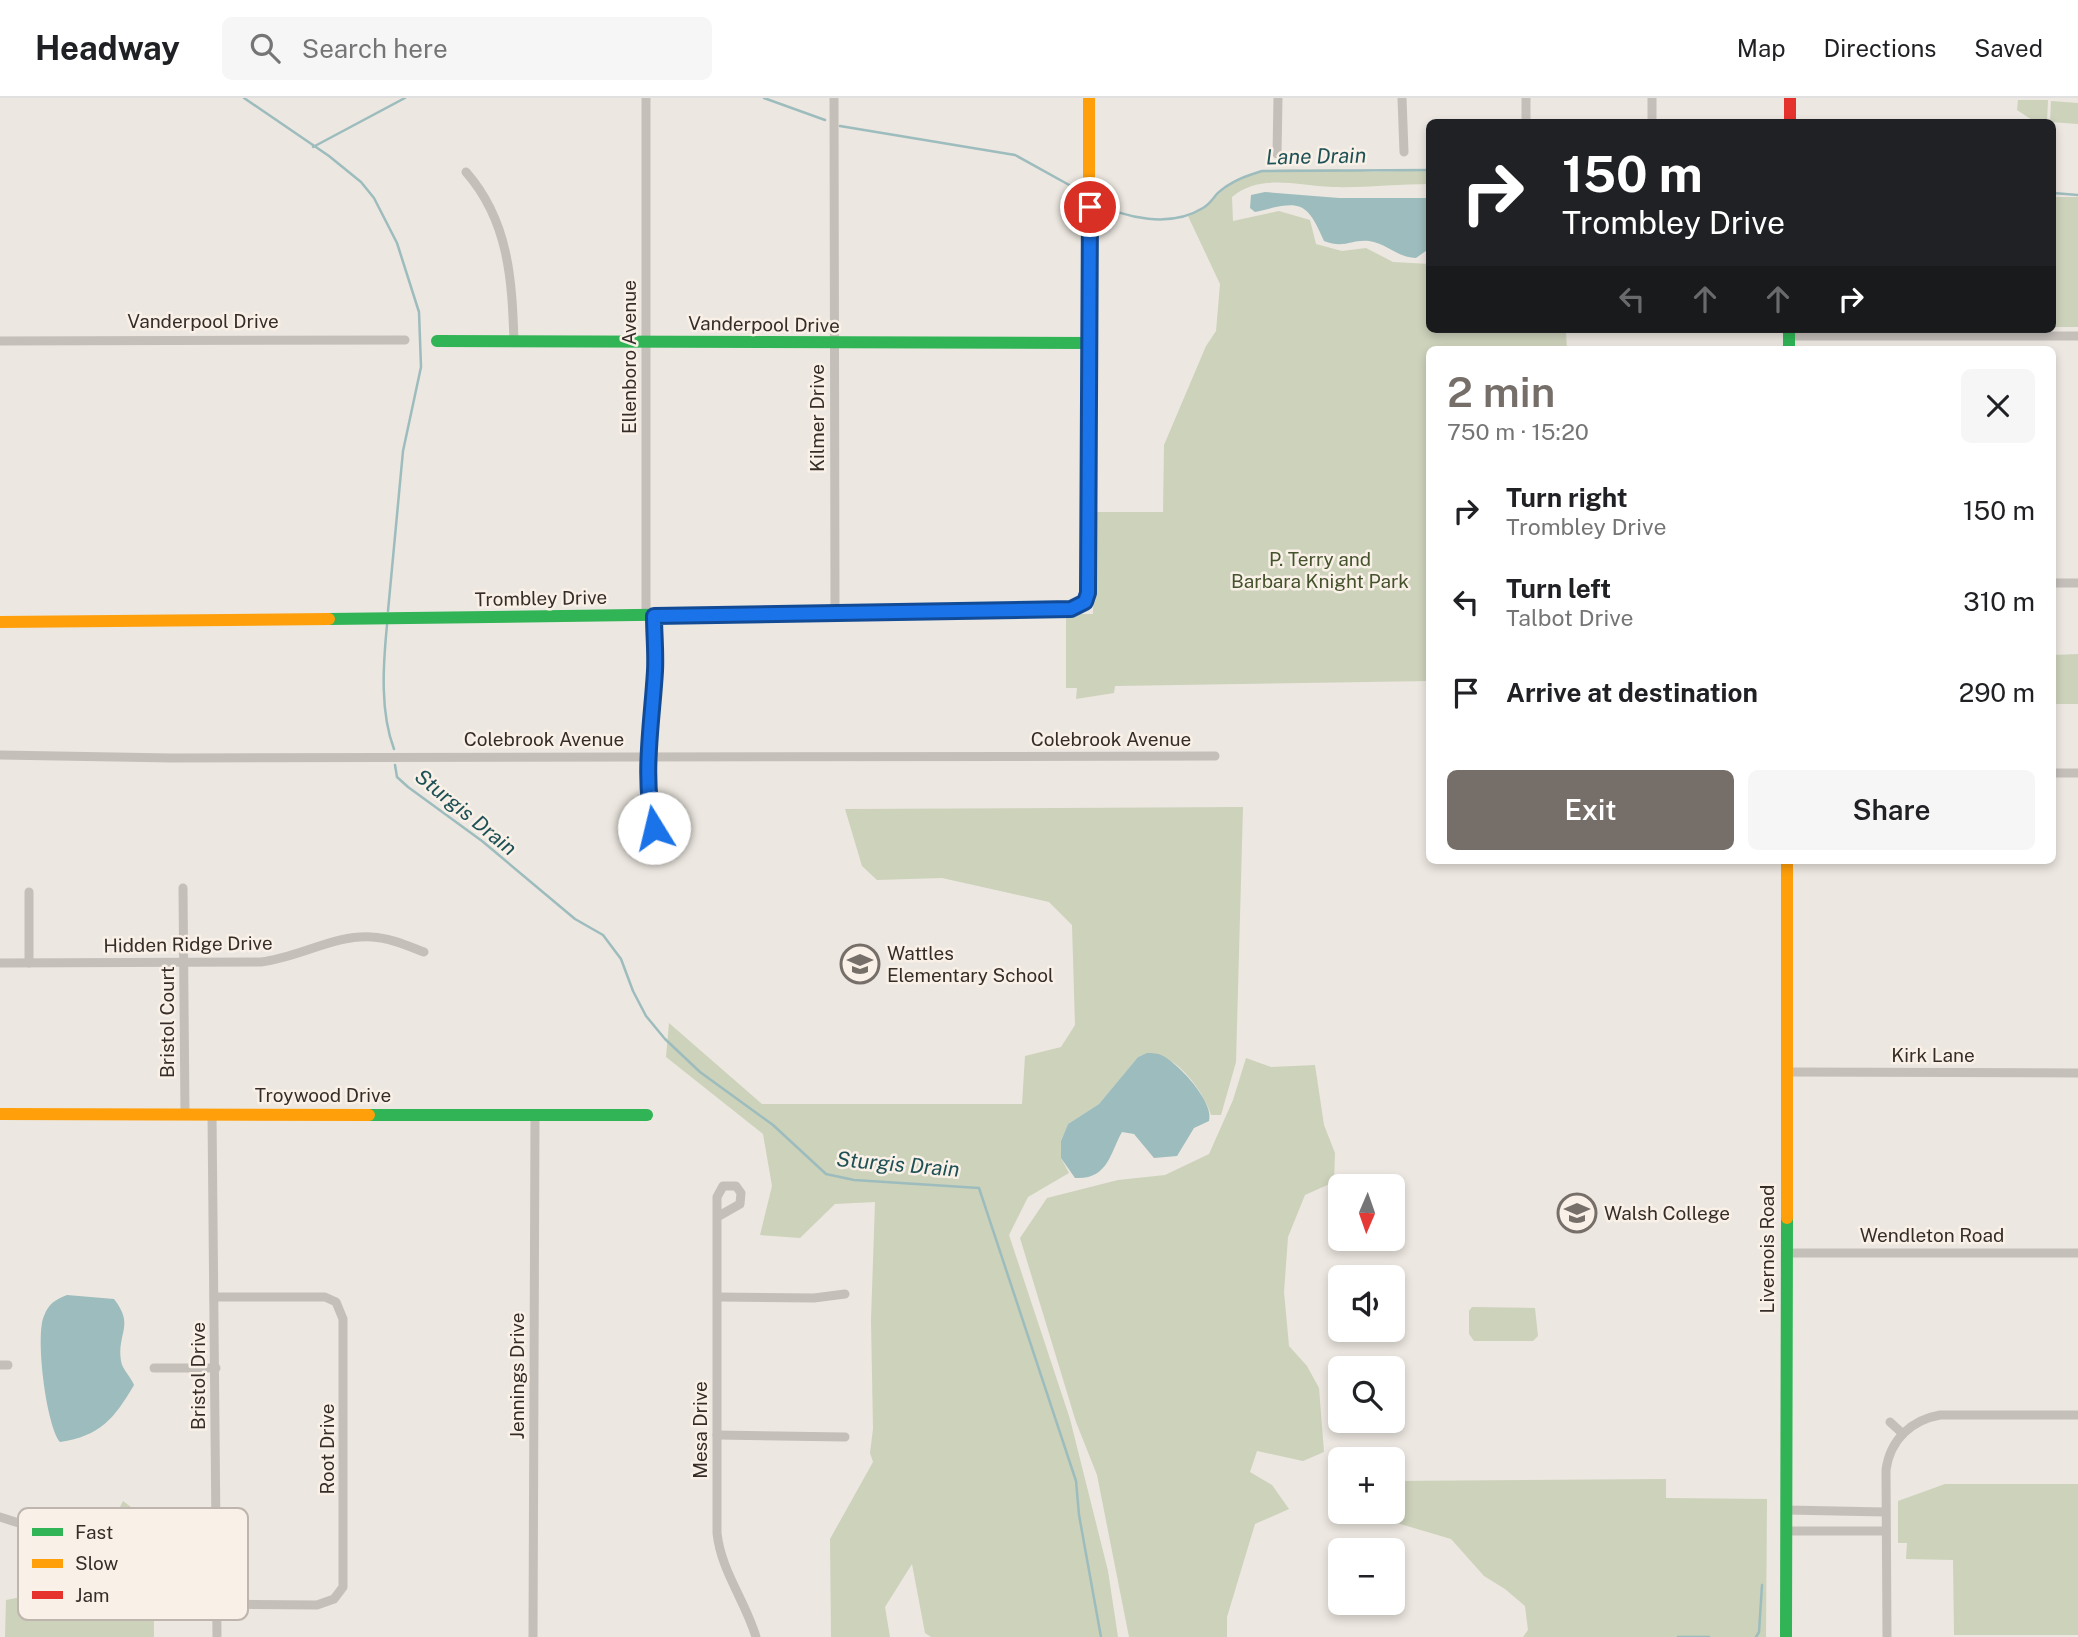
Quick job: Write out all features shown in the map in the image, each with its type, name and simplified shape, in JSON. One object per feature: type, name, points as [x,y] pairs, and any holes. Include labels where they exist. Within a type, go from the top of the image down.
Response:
[{"type":"street","name":"Ellenboro Avenue","points":[[646,98],[650,616],[655,668],[649,756],[649,807],[654,828]]},
{"type":"street","name":"Kilmer Drive","points":[[834,98],[835,612]]},
{"type":"street","points":[[1090,98],[1090,343]]},
{"type":"street","points":[[1277,154],[1278,98]]},
{"type":"street","points":[[1402,98],[1404,152]]},
{"type":"street","points":[[1526,119],[1527,98]]},
{"type":"street","points":[[1652,98],[1652,119]]},
{"type":"street","points":[[1790,98],[1790,119]]},
{"type":"street","points":[[466,172],[494,211],[505,243],[514,342]]},
{"type":"street","points":[[1860,333],[2078,336]]},
{"type":"street","name":"Vanderpool Drive","points":[[0,341],[405,340]]},
{"type":"street","name":"Vanderpool Drive","points":[[437,341],[1090,343]]},
{"type":"street","name":"Trombley Drive","points":[[0,622],[1071,609],[1082,605],[1088,593],[1090,343]]},
{"type":"street","points":[[2056,583],[2078,583]]},
{"type":"street","name":"Colebrook Avenue","points":[[0,755],[1215,756]]},
{"type":"street","points":[[2056,774],[2078,773]]},
{"type":"street","name":"Livernois Road","points":[[1786,1637],[1787,864]]},
{"type":"street","name":"Bristol Court","points":[[183,888],[185,1114]]},
{"type":"street","points":[[29,892],[29,963]]},
{"type":"street","name":"Hidden Ridge Drive","points":[[0,963],[184,963],[286,959],[341,939],[361,936],[388,939],[425,952]]},
{"type":"street","name":"Kirk Lane","points":[[1787,1072],[2078,1073]]},
{"type":"street","name":"Troywood Drive","points":[[0,1114],[647,1115]]},
{"type":"street","name":"Bristol Drive","points":[[212,1115],[216,1508]]},
{"type":"street","name":"Jennings Drive","points":[[533,1637],[535,1115]]},
{"type":"street","name":"Mesa Drive","points":[[719,1216],[718,1542],[724,1566],[750,1617],[755,1637]]},
{"type":"street","name":"Wendleton Road","points":[[1787,1253],[2078,1253]]},
{"type":"street","points":[[718,1297],[814,1298],[845,1294]]},
{"type":"street","name":"Root Drive","points":[[214,1297],[325,1297],[341,1308],[344,1332],[344,1587],[334,1599],[317,1605],[248,1604]]},
{"type":"street","points":[[154,1368],[216,1368]]},
{"type":"street","points":[[1887,1637],[1887,1458],[1903,1434],[1921,1421],[1940,1415],[2078,1415]]},
{"type":"street","points":[[1890,1422],[1903,1434]]},
{"type":"street","points":[[717,1435],[845,1437]]},
{"type":"street","points":[[1787,1510],[1885,1511]]},
{"type":"street","points":[[0,1517],[18,1523]]},
{"type":"street","points":[[1787,1531],[1885,1531]]},
{"type":"green space","points":[[2018,100],[2048,100],[2047,119],[2030,119],[2017,110]]},
{"type":"green space","points":[[2051,101],[2078,103],[2078,124],[2056,122],[2056,119],[2050,119]]},
{"type":"green space","name":"P. Terry and Barbara Knight Park","points":[[1282,169],[1373,172],[1426,170],[1426,184],[1344,187],[1280,183],[1255,185],[1232,197],[1233,221],[1279,211],[1310,220],[1316,244],[1342,251],[1366,248],[1393,262],[1426,264],[1426,333],[1566,333],[1567,346],[1426,346],[1426,681],[1115,686],[1114,693],[1076,699],[1077,688],[1066,688],[1066,614],[1093,614],[1094,512],[1163,512],[1164,445],[1206,346],[1216,331],[1220,284],[1188,216],[1202,209],[1236,180],[1258,172]]},
{"type":"green space","points":[[2056,197],[2078,197],[2078,327],[2056,327]]},
{"type":"green space","points":[[2078,654],[2078,704],[2056,704],[2056,655]]},
{"type":"green space","points":[[1243,807],[1236,1062],[1221,1115],[1211,1115],[1192,1081],[1172,1062],[1149,1054],[1138,1057],[1099,1104],[1068,1124],[1061,1141],[1061,1158],[1069,1173],[1028,1197],[1009,1235],[1070,1419],[1108,1571],[1118,1637],[931,1637],[925,1633],[912,1564],[885,1607],[890,1637],[831,1637],[830,1539],[873,1462],[870,1453],[873,1429],[871,1320],[875,1202],[835,1204],[800,1238],[760,1235],[772,1186],[763,1134],[666,1057],[669,1023],[762,1104],[1022,1104],[1025,1056],[1061,1047],[1075,1025],[1072,925],[1049,902],[942,878],[877,880],[862,866],[845,809]]},
{"type":"green space","points":[[1246,1058],[1271,1067],[1315,1065],[1324,1125],[1335,1153],[1334,1174],[1328,1174],[1328,1185],[1305,1195],[1288,1237],[1284,1292],[1289,1346],[1307,1366],[1319,1388],[1324,1452],[1303,1461],[1257,1451],[1250,1472],[1272,1485],[1289,1509],[1255,1524],[1227,1617],[1227,1637],[1129,1637],[1097,1475],[1076,1422],[1020,1238],[1047,1198],[1118,1180],[1165,1175],[1209,1154],[1233,1100]]},
{"type":"green space","points":[[1472,1307],[1535,1308],[1538,1336],[1533,1341],[1474,1341],[1469,1334],[1469,1311]]},
{"type":"green space","points":[[1666,1479],[1666,1498],[1767,1499],[1766,1637],[1523,1637],[1528,1630],[1525,1606],[1484,1576],[1451,1539],[1400,1524],[1405,1524],[1405,1481]]},
{"type":"green space","points":[[1945,1484],[2078,1484],[2078,1635],[1954,1635],[1953,1560],[1906,1559],[1907,1543],[1898,1543],[1898,1501]]},
{"type":"green space","points":[[123,1501],[132,1508],[120,1508]]},
{"type":"green space","points":[[18,1598],[18,1620],[154,1620],[154,1637],[5,1637],[6,1600]]},
{"type":"water","points":[[1265,192],[1339,198],[1426,198],[1426,251],[1416,258],[1369,241],[1337,244],[1324,241],[1306,210],[1291,205],[1255,212],[1250,208],[1251,195]]},
{"type":"water","points":[[1147,1053],[1163,1056],[1186,1075],[1207,1104],[1209,1121],[1194,1128],[1177,1156],[1154,1158],[1134,1134],[1122,1132],[1101,1170],[1095,1175],[1075,1178],[1061,1158],[1061,1141],[1068,1124],[1099,1104],[1138,1057]]},
{"type":"water","points":[[67,1295],[114,1299],[124,1323],[121,1361],[134,1385],[120,1407],[104,1424],[86,1435],[60,1442],[46,1400],[41,1341],[44,1316],[48,1308],[53,1302]]},
{"type":"waterway","name":"Sturgis Drain","points":[[244,98],[329,156],[361,182],[374,198],[397,243],[419,312],[421,367],[403,451],[388,611]]},
{"type":"waterway","name":"Lane Drain","points":[[313,147],[405,98]]},
{"type":"waterway","name":"Lane Drain","points":[[764,98],[825,120]]},
{"type":"waterway","name":"Lane Drain","points":[[840,126],[1015,155],[1080,191]]},
{"type":"waterway","name":"Lane Drain","points":[[1094,201],[1120,212],[1148,219],[1177,218],[1205,206],[1228,185],[1262,171],[1426,170]]},
{"type":"waterway","name":"Lane Drain","points":[[2056,193],[2078,195]]},
{"type":"waterway","name":"Sturgis Drain","points":[[387,625],[385,704],[386,720],[394,749]]},
{"type":"waterway","name":"Sturgis Drain","points":[[395,765],[397,777],[408,787],[482,841],[575,919],[603,935],[621,959],[646,1016],[665,1039],[700,1072],[773,1125],[826,1174],[854,1180],[979,1188],[1076,1481],[1079,1515],[1101,1637]]},
{"type":"waterway","points":[[1756,1637],[1759,1632],[1762,1585]]},
{"type":"waterway","points":[[1678,1637],[1698,1637]]},
{"type":"waterway","points":[[1699,1637],[1709,1637]]},
{"type":"traffic: fast","points":[[1088,550],[1089,207]]},
{"type":"traffic: fast","points":[[1789,333],[1789,346]]},
{"type":"traffic: fast","points":[[437,341],[1090,343]]},
{"type":"traffic: fast","points":[[329,619],[866,612]]},
{"type":"traffic: fast","points":[[369,1115],[647,1115]]},
{"type":"traffic: fast","points":[[1786,1637],[1787,1218]]},
{"type":"traffic: slow","points":[[1089,98],[1089,207]]},
{"type":"traffic: slow","points":[[0,622],[329,619]]},
{"type":"traffic: slow","points":[[1787,864],[1787,1218]]},
{"type":"traffic: slow","points":[[0,1114],[369,1115]]},
{"type":"traffic: jam","points":[[1790,98],[1790,119]]},
{"type":"traffic: jam","points":[[866,612],[1079,607],[1088,593],[1088,550]]},
{"type":"place","name":"Wattles Elementary School","points":[[860,964]]},
{"type":"place","name":"Walsh College","points":[[1577,1213]]},
{"type":"route","points":[[654,828],[649,807],[649,756],[656,650],[654,616],[1071,609],[1085,602],[1088,593],[1090,207]]}]
